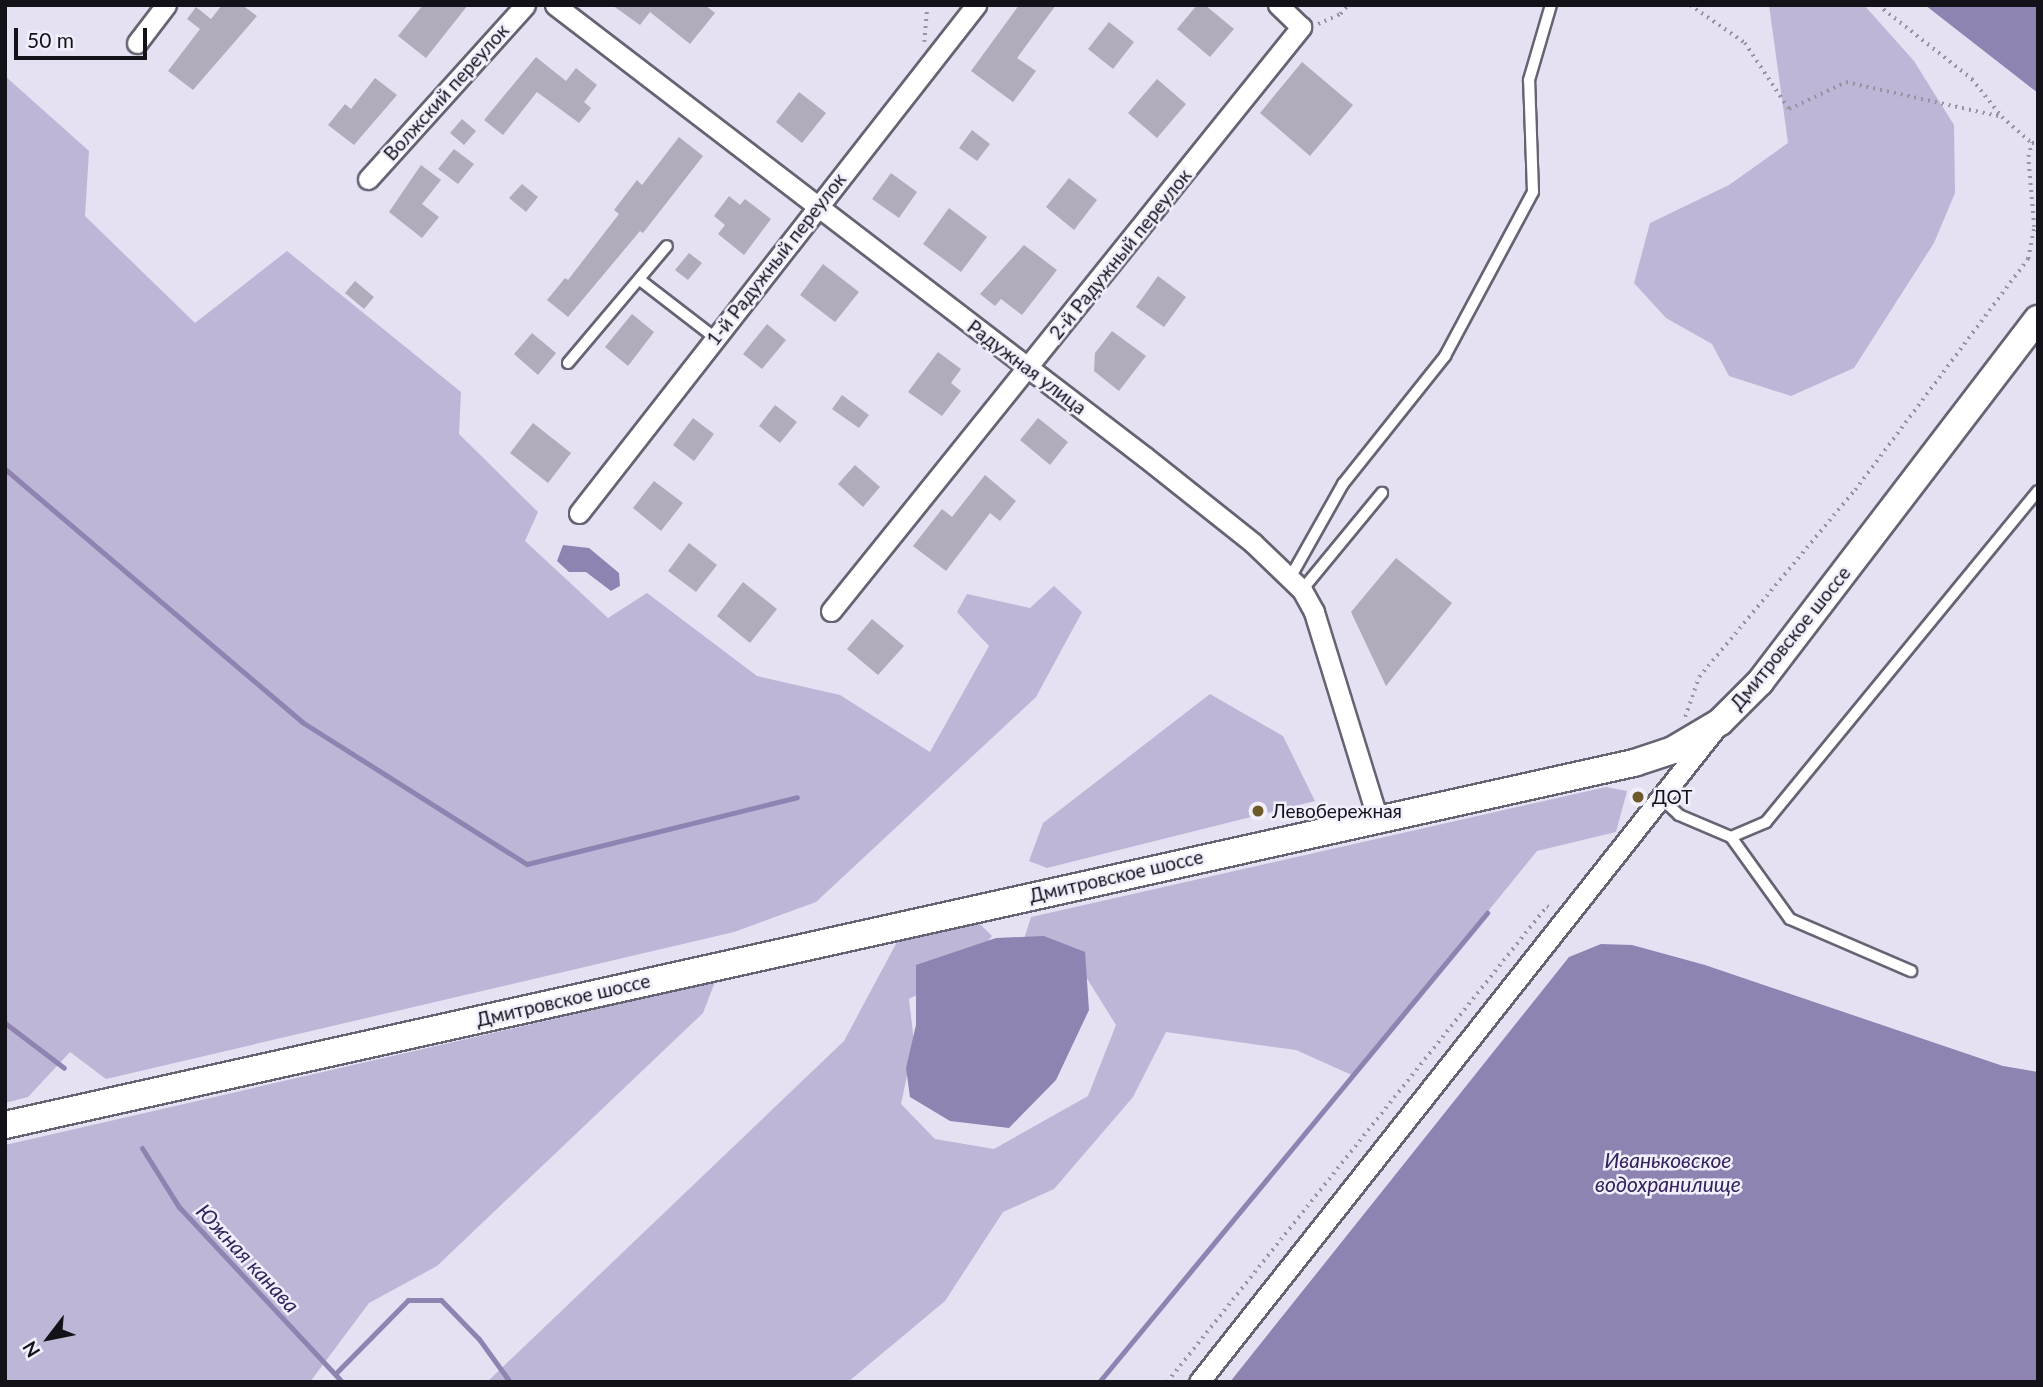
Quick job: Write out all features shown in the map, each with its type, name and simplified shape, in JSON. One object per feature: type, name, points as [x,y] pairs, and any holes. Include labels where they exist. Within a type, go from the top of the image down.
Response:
[{"type":"street","points":[[137,43],[166,5]]},
{"type":"street","name":"Волжский переулок","points":[[368,179],[524,5]]},
{"type":"street","name":"Радужная улица","points":[[555,5],[1253,543],[1296,584],[1314,612],[1377,817]]},
{"type":"street","name":"1-й Радужный переулок","points":[[579,513],[976,5]]},
{"type":"street","points":[[1278,5],[1301,27]]},
{"type":"street","name":"2-й Радужный переулок","points":[[831,611],[1301,27]]},
{"type":"street","name":"Дмитровское шоссе","points":[[5,1125],[1377,817],[1634,763],[1673,750],[1720,722],[1760,682],[2038,319]]},
{"type":"street","points":[[1199,1382],[1720,722]]},
{"type":"lane","points":[[1296,584],[1343,484],[1445,356],[1532,192],[1529,80],[1551,5]]},
{"type":"lane","points":[[568,363],[667,247]]},
{"type":"lane","points":[[640,281],[714,337]]},
{"type":"lane","points":[[1731,837],[1766,822],[2038,491]]},
{"type":"lane","points":[[1296,584],[1382,493]]},
{"type":"lane","points":[[1661,799],[1679,815],[1731,837],[1790,919],[1911,971]]},
{"type":"path","points":[[1301,27],[1326,22],[1348,5]]},
{"type":"path","points":[[1690,5],[1745,43],[1789,109],[1846,82],[2002,117]]},
{"type":"path","points":[[1878,5],[1972,79],[2002,117],[2032,143]]},
{"type":"path","points":[[2032,143],[2038,142]]},
{"type":"path","points":[[1683,723],[1699,677],[1854,490],[2028,259],[2034,227],[2028,157],[2032,143]]},
{"type":"path","points":[[1167,1382],[1547,906],[1570,915]]},
{"type":"shaded area","points":[[1769,5],[1864,5],[1914,61],[1954,125],[1955,193],[1934,243],[1854,368],[1791,396],[1729,376],[1712,344],[1666,318],[1634,283],[1650,223],[1729,185],[1788,143]]},
{"type":"shaded area","points":[[5,76],[89,151],[85,216],[195,323],[287,251],[461,392],[459,434],[538,512],[525,541],[608,618],[647,593],[757,676],[840,695],[930,752],[989,646],[957,612],[967,594],[1030,608],[1054,586],[1082,612],[1036,697],[816,902],[734,932],[106,1079],[70,1052],[28,1097],[5,1103]]},
{"type":"shaded area","points":[[1210,694],[1283,736],[1315,801],[1047,868],[1029,861],[1043,823]]},
{"type":"shaded area","points":[[1606,787],[1627,791],[1616,832],[1537,851],[1354,1076],[1296,1050],[1166,1032],[1133,1097],[1054,1189],[1003,1212],[945,1301],[848,1382],[487,1382],[844,1041],[898,940],[980,924],[992,936],[966,970],[909,999],[914,1042],[901,1104],[935,1139],[994,1149],[1088,1096],[1116,1025],[1066,945],[1023,942],[1031,917]]},
{"type":"shaded area","points":[[715,982],[703,1013],[437,1266],[369,1303],[310,1382],[5,1382],[5,1145]]},
{"type":"water","points":[[1925,5],[2038,5],[2038,93]]},
{"type":"water","points":[[563,545],[589,548],[619,573],[620,586],[611,591],[586,572],[569,572],[557,561]]},
{"type":"water","points":[[1044,936],[1085,952],[1089,1010],[1056,1080],[1009,1128],[950,1121],[910,1097],[906,1068],[916,1025],[916,965],[996,938]]},
{"type":"water","name":"Иваньковское водохранилище","points":[[1601,944],[1632,945],[1705,965],[2003,1066],[2038,1072],[2038,1382],[1230,1382],[1569,957]]},
{"type":"building","points":[[222,5],[242,5],[257,16],[193,90],[168,71],[200,29],[187,19],[196,7],[211,19]]},
{"type":"building","points":[[423,5],[468,5],[426,58],[398,36]]},
{"type":"building","points":[[612,5],[705,5],[715,13],[690,44],[650,12],[640,25]]},
{"type":"building","points":[[1019,5],[1056,5],[1017,58],[1036,71],[1013,102],[971,71]]},
{"type":"building","points":[[1197,5],[1205,5],[1234,29],[1210,57],[1177,29]]},
{"type":"building","points":[[1109,22],[1134,42],[1113,69],[1088,49]]},
{"type":"building","points":[[536,57],[566,81],[576,68],[597,85],[584,102],[591,108],[579,123],[537,92],[503,135],[484,120]]},
{"type":"building","points":[[1302,62],[1353,105],[1310,156],[1260,113]]},
{"type":"building","points":[[375,78],[397,95],[354,145],[328,125],[345,104],[351,109]]},
{"type":"building","points":[[1157,79],[1186,104],[1157,138],[1128,113]]},
{"type":"building","points":[[799,92],[826,113],[802,143],[776,122]]},
{"type":"building","points":[[462,119],[476,131],[464,145],[450,133]]},
{"type":"building","points":[[972,130],[990,144],[977,161],[959,148]]},
{"type":"building","points":[[679,137],[703,156],[643,233],[640,231],[568,317],[547,300],[565,278],[568,280],[619,214],[614,210],[637,180],[642,185]]},
{"type":"building","points":[[454,149],[474,164],[458,184],[438,169]]},
{"type":"building","points":[[421,165],[441,180],[422,204],[439,217],[422,238],[389,212]]},
{"type":"building","points":[[891,173],[917,192],[899,218],[872,199]]},
{"type":"building","points":[[1069,178],[1097,200],[1074,230],[1046,207]]},
{"type":"building","points":[[522,184],[538,197],[526,212],[509,198]]},
{"type":"building","points":[[729,196],[740,205],[745,199],[771,219],[744,255],[718,234],[725,225],[714,216]]},
{"type":"building","points":[[949,208],[987,237],[961,272],[923,244]]},
{"type":"building","points":[[1024,245],[1057,270],[1022,315],[1001,299],[995,306],[980,294]]},
{"type":"building","points":[[689,253],[702,263],[688,280],[675,270]]},
{"type":"building","points":[[823,264],[859,292],[835,322],[800,295]]},
{"type":"building","points":[[1158,276],[1186,297],[1164,327],[1136,307]]},
{"type":"building","points":[[355,281],[374,297],[364,309],[345,293]]},
{"type":"building","points":[[632,314],[654,332],[628,366],[605,347]]},
{"type":"building","points":[[767,324],[786,340],[762,369],[743,354]]},
{"type":"building","points":[[1112,331],[1146,356],[1119,391],[1094,371],[1095,353]]},
{"type":"building","points":[[532,333],[556,353],[538,375],[514,354]]},
{"type":"building","points":[[938,352],[961,369],[951,383],[961,391],[942,416],[908,392]]},
{"type":"building","points":[[842,395],[869,415],[859,428],[832,409]]},
{"type":"building","points":[[775,405],[797,422],[780,443],[759,426]]},
{"type":"building","points":[[693,418],[714,434],[694,461],[673,445]]},
{"type":"building","points":[[1038,418],[1068,442],[1050,465],[1020,440]]},
{"type":"building","points":[[533,423],[571,453],[548,483],[510,453]]},
{"type":"building","points":[[855,465],[880,487],[863,507],[838,484]]},
{"type":"building","points":[[985,475],[1016,501],[1000,521],[990,513],[946,571],[913,546],[942,509],[952,517]]},
{"type":"building","points":[[654,481],[683,503],[661,531],[633,508]]},
{"type":"building","points":[[689,543],[717,565],[696,592],[668,571]]},
{"type":"building","points":[[1396,558],[1452,603],[1386,686],[1351,612]]},
{"type":"building","points":[[743,582],[777,609],[750,643],[717,616]]},
{"type":"building","points":[[872,619],[904,646],[878,675],[847,649]]},
{"type":"waterway","points":[[5,469],[302,722],[527,864],[797,797]]},
{"type":"waterway","points":[[1099,1382],[1487,913]]},
{"type":"waterway","name":"Южная канава","points":[[5,1023],[64,1068]]},
{"type":"waterway","name":"Южная канава","points":[[142,1148],[179,1207],[342,1382]]},
{"type":"waterway","points":[[335,1374],[408,1300],[441,1300],[479,1339],[510,1382]]},
{"type":"place","name":"ДОТ","points":[[1638,797]]},
{"type":"place","name":"Левобережная","points":[[1258,811]]}]
